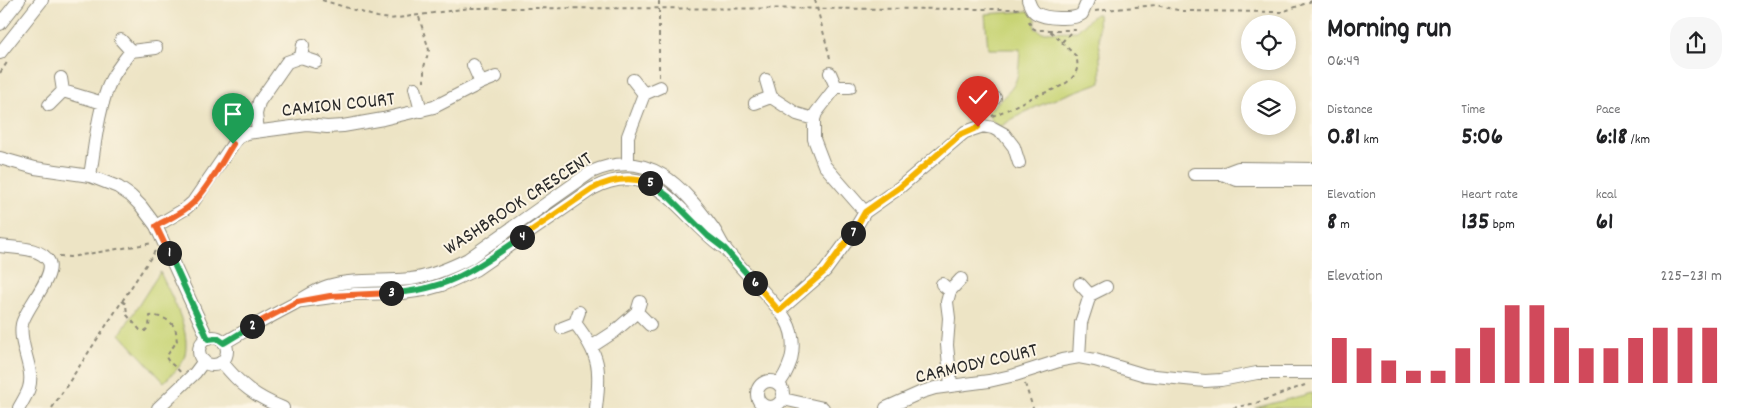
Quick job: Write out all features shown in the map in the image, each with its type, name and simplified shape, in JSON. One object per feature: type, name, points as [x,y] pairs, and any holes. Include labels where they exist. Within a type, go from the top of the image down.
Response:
[{"type":"street","points":[[0,24],[19,0]]},
{"type":"street","points":[[0,53],[42,0]]},
{"type":"street","points":[[1030,4],[1038,15],[1047,18],[1074,18],[1080,16],[1086,6]]},
{"type":"street","points":[[122,40],[131,51]]},
{"type":"street","points":[[90,176],[103,103],[112,78],[131,51],[156,48]]},
{"type":"street","name":"CAMION COURT","points":[[258,131],[256,114],[259,102],[287,62],[302,51],[316,62]]},
{"type":"street","points":[[473,65],[481,83]]},
{"type":"street","points":[[830,74],[836,87]]},
{"type":"street","name":"CAMION COURT","points":[[156,226],[186,209],[194,202],[238,138],[247,133],[307,126],[343,126],[383,119],[418,99],[442,104],[496,77]]},
{"type":"street","points":[[61,78],[63,91]]},
{"type":"street","points":[[633,80],[644,94]]},
{"type":"street","points":[[766,80],[771,97],[797,114],[814,119]]},
{"type":"street","points":[[628,164],[628,136],[644,94],[660,87]]},
{"type":"street","points":[[836,87],[850,87]]},
{"type":"street","points":[[836,87],[814,119],[814,139],[824,165],[865,212]]},
{"type":"street","points":[[63,91],[103,103]]},
{"type":"street","points":[[49,105],[63,91]]},
{"type":"street","points":[[755,103],[771,97]]},
{"type":"street","points":[[779,311],[825,271],[850,237],[865,212],[899,188],[960,135],[971,129],[980,114],[995,98]]},
{"type":"street","points":[[980,114],[999,131],[1015,138],[1019,163]]},
{"type":"street","points":[[3,156],[36,168],[90,176],[118,187],[131,196],[156,226],[159,244],[208,339]]},
{"type":"street","name":"WASHBROOK CRESCENT","points":[[224,343],[313,291],[346,282],[412,279],[432,275],[450,268],[468,259],[591,172],[602,167],[628,164],[649,168],[675,182],[714,230],[725,249],[787,321],[793,343],[792,354],[786,373],[778,384]]},
{"type":"street","points":[[1194,174],[1222,174],[1238,168],[1312,169]]},
{"type":"street","points":[[1222,174],[1238,180],[1312,180]]},
{"type":"street","name":"WASHBROOK CRESCENT","points":[[297,302],[330,296],[410,292],[442,285],[474,270],[592,189],[604,182],[616,180],[640,180],[660,189],[708,236],[725,249]]},
{"type":"street","points":[[0,246],[40,253],[50,266],[47,278],[24,316],[22,339],[30,379],[29,388],[19,408]]},
{"type":"street","points":[[950,385],[947,345],[949,318],[946,287],[961,279]]},
{"type":"street","points":[[1080,284],[1090,295]]},
{"type":"street","points":[[1079,357],[1081,323],[1090,295],[1106,287]]},
{"type":"street","points":[[591,347],[614,332],[638,307],[650,325]]},
{"type":"street","points":[[562,328],[577,317],[596,358],[599,373],[596,408]]},
{"type":"street","points":[[217,338],[224,343],[227,355],[222,362],[213,365],[204,362],[200,349],[201,345],[208,339],[217,338]]},
{"type":"street","name":"CARMODY COURT","points":[[886,408],[922,392],[950,385],[989,381],[1079,357],[1145,375],[1205,381],[1221,380],[1257,372],[1312,373]]},
{"type":"street","points":[[158,408],[204,362]]},
{"type":"street","points":[[222,362],[235,378],[252,392],[283,408]]},
{"type":"street","points":[[770,405],[783,391],[778,384],[770,381],[761,384],[756,392],[758,401],[770,405],[824,408]]},
{"type":"path","points":[[322,0],[384,18],[419,16],[470,8],[998,10],[1030,4]]},
{"type":"path","points":[[659,0],[660,87]]},
{"type":"path","points":[[815,0],[833,70],[830,74]]},
{"type":"path","points":[[1086,6],[1090,15],[1100,10],[1161,5],[1182,11],[1282,12],[1312,1]]},
{"type":"path","points":[[418,99],[424,94],[424,67],[430,50],[419,16]]},
{"type":"path","points":[[980,114],[1002,112],[1059,88],[1069,81],[1076,70],[1078,58],[1049,30]]},
{"type":"path","points":[[1062,42],[1072,30]]},
{"type":"path","points":[[48,262],[57,256],[70,257],[153,243],[159,244],[52,408]]},
{"type":"path","points":[[122,301],[126,304],[127,315],[140,330],[145,331],[149,327],[150,316],[157,315],[169,321],[175,329],[177,341],[166,357],[168,363],[175,366],[187,381]]},
{"type":"path","points":[[1021,373],[1033,408]]},
{"type":"path","points":[[1233,408],[1256,403],[1300,386]]},
{"type":"green space","points":[[1029,11],[1036,19],[1035,28],[1042,32],[1077,31],[1095,14],[1098,14],[1101,82],[1036,107],[1000,127],[991,120],[988,113],[1011,89],[1017,78],[1020,49],[988,49],[985,14]]},
{"type":"green space","points":[[160,272],[183,325],[186,347],[181,365],[164,382],[120,334]]},
{"type":"green space","points":[[1312,393],[1312,408],[1255,408]]},
{"type":"route","points":[[233,144],[194,202],[186,209],[156,226],[204,334],[208,339],[217,338],[224,343],[297,302],[330,296],[403,293],[442,285],[474,270],[604,182],[629,179],[640,180],[660,189],[708,236],[725,249],[779,311],[818,278],[834,261],[865,212],[899,188],[960,135],[978,127]]}]
